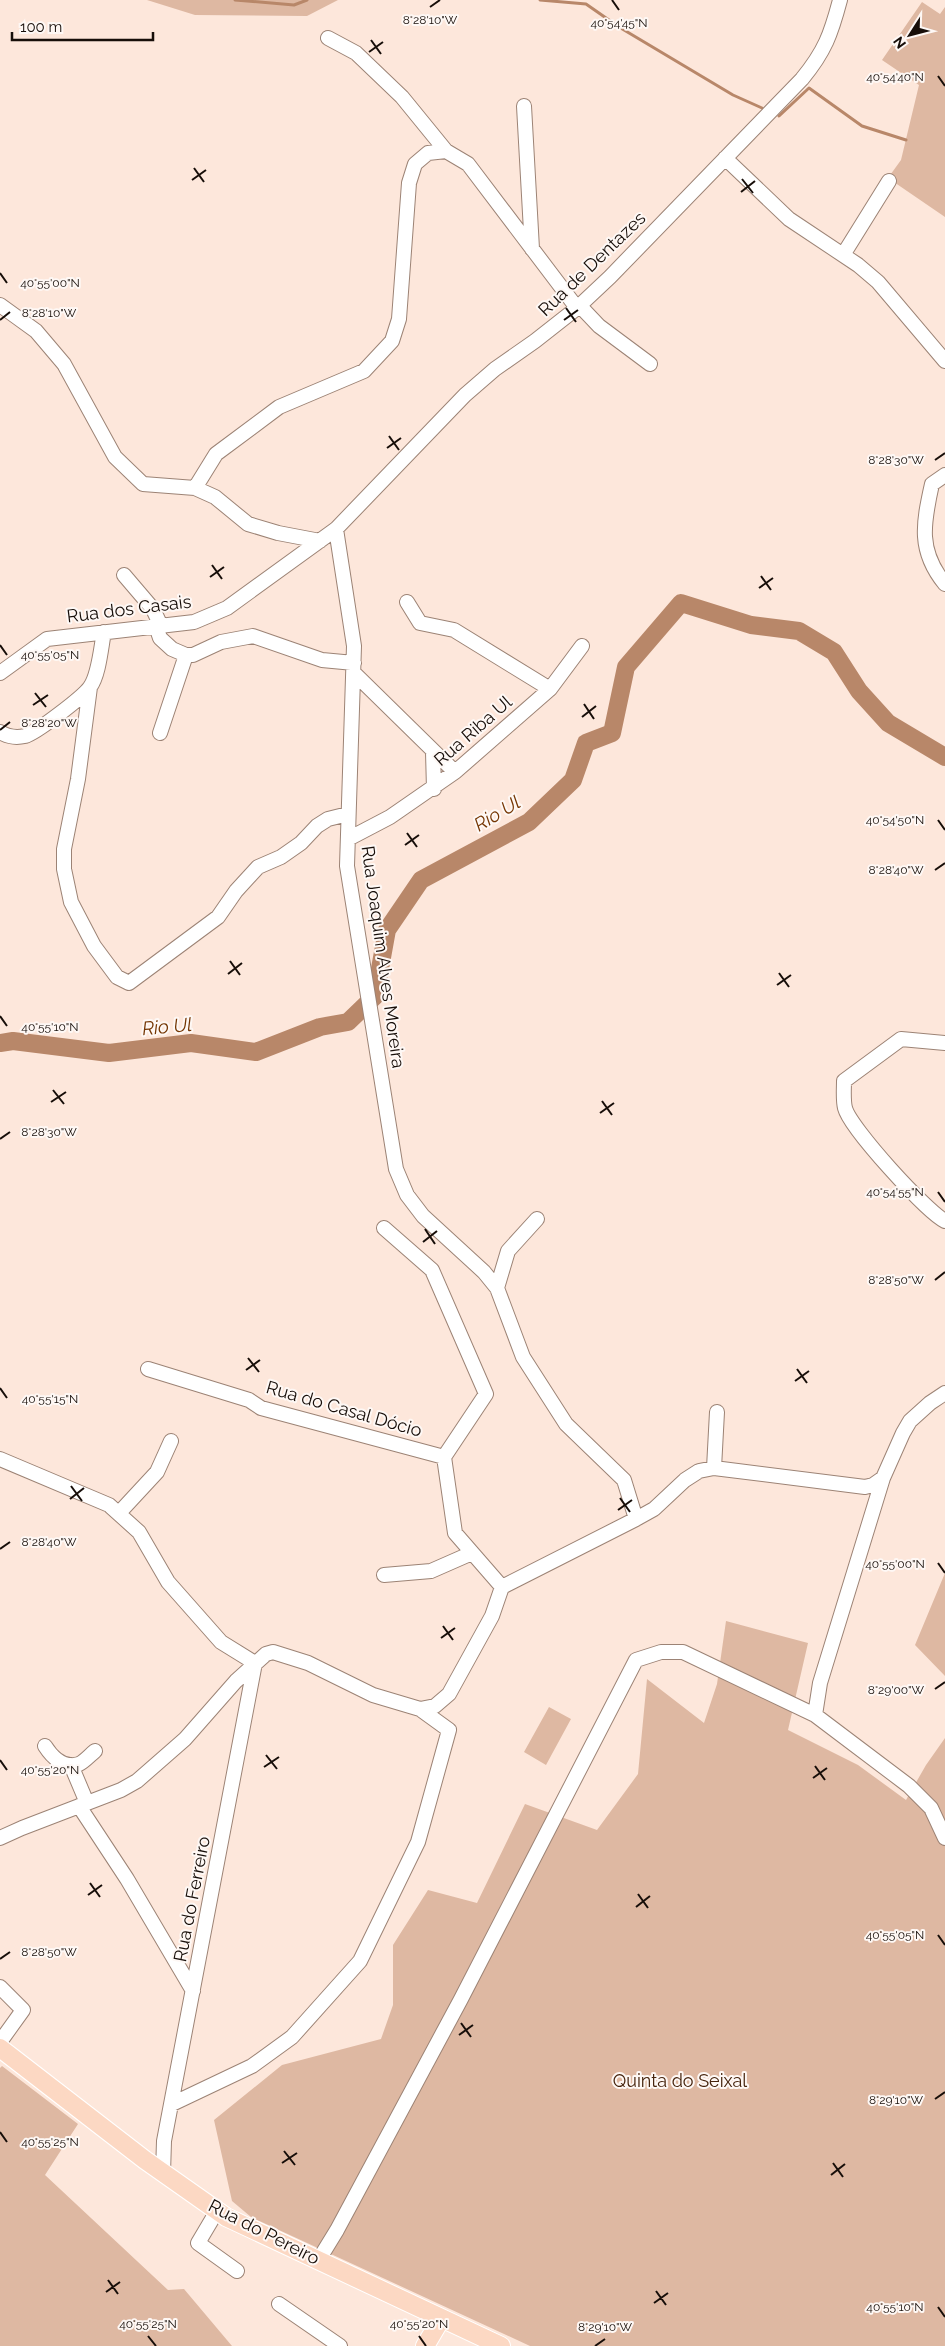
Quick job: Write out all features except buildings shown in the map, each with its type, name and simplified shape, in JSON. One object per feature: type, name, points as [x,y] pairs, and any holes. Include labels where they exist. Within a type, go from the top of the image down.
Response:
[{"type":"main road","name":"Rua do Pereiro","points":[[0,2048],[145,2160],[226,2217],[501,2346]]},
{"type":"main road","points":[[424,2346],[441,2319]]},
{"type":"street","name":"Rua de Dentazes","points":[[336,529],[465,395],[495,369],[579,307],[802,79],[820,58],[831,33],[840,0]]},
{"type":"street","points":[[328,38],[356,53],[402,97],[446,151],[468,164],[532,249],[579,307],[599,326],[650,364]]},
{"type":"street","points":[[524,106],[532,249]]},
{"type":"street","points":[[195,488],[216,454],[224,448],[279,407],[364,371],[392,341],[399,319],[409,183],[415,164],[428,153],[446,151]]},
{"type":"street","points":[[725,158],[789,219],[843,255],[878,282],[945,360]]},
{"type":"street","points":[[843,255],[889,181]]},
{"type":"street","points":[[0,305],[36,332],[64,364],[116,457],[143,484],[195,488],[215,497],[248,524],[278,533],[320,541],[341,562]]},
{"type":"street","points":[[945,475],[932,484],[926,512],[924,536],[933,569],[945,584]]},
{"type":"street","name":"Rua dos Casais","points":[[0,673],[47,639],[194,622],[227,608],[336,529]]},
{"type":"street","name":"Rua Joaquim Alves Moreira","points":[[336,529],[354,646],[355,668],[347,866],[364,981],[396,1169],[407,1195],[423,1216],[484,1272],[497,1288],[523,1357],[566,1424],[624,1480],[636,1519]]},
{"type":"street","points":[[124,575],[153,609],[160,638],[172,649],[186,655],[193,655],[221,642],[252,636],[322,660],[355,668],[433,752],[455,772]]},
{"type":"street","points":[[407,602],[420,623],[454,630],[550,689]]},
{"type":"street","points":[[104,632],[98,665],[90,687],[78,779],[64,849],[64,868],[71,902],[94,946],[117,977],[129,983],[218,917],[236,891],[258,867],[281,857],[301,842],[317,826],[328,820],[348,817],[372,825]]},
{"type":"street","name":"Rua Riba Ul","points":[[348,839],[372,825],[390,818],[434,789],[455,772],[550,689],[582,646]]},
{"type":"street","points":[[160,733],[186,655]]},
{"type":"street","points":[[0,732],[8,737],[27,736],[53,718],[90,687]]},
{"type":"street","points":[[433,752],[434,789]]},
{"type":"street","points":[[945,1043],[901,1039],[844,1081],[845,1109],[858,1131],[883,1161],[945,1222]]},
{"type":"street","points":[[497,1288],[508,1251],[537,1219]]},
{"type":"street","points":[[384,1228],[432,1270],[486,1394],[444,1457],[455,1532],[502,1587]]},
{"type":"street","name":"Rua do Casal Dócio","points":[[148,1369],[249,1400],[261,1408],[444,1457]]},
{"type":"street","points":[[815,1715],[820,1682],[883,1478],[910,1421],[930,1403],[945,1394]]},
{"type":"street","points":[[714,1468],[717,1412]]},
{"type":"street","points":[[119,1513],[157,1472],[171,1441]]},
{"type":"street","points":[[0,1459],[110,1505],[139,1532],[168,1582],[222,1642],[255,1663]]},
{"type":"street","points":[[420,1709],[435,1706],[449,1694],[492,1616],[502,1587],[654,1509],[692,1475],[714,1468],[858,1486],[873,1485],[883,1478]]},
{"type":"street","points":[[384,1575],[431,1571],[472,1553]]},
{"type":"street","points":[[0,1838],[121,1790],[152,1769],[185,1739],[236,1681],[266,1654],[273,1652],[308,1663],[373,1695],[420,1709],[450,1730],[418,1842],[360,1961],[292,2037],[252,2066],[172,2104]]},
{"type":"street","points":[[318,2261],[337,2230],[461,1999],[636,1660],[661,1652],[683,1652],[815,1715],[909,1786],[931,1808],[945,1838]]},
{"type":"street","name":"Rua do Ferreiro","points":[[163,2173],[164,2141],[255,1663]]},
{"type":"street","points":[[45,1746],[53,1759],[71,1765],[79,1764],[94,1751]]},
{"type":"street","points":[[71,1765],[83,1805],[193,1991]]},
{"type":"street","points":[[0,1987],[23,2010],[0,2042]]},
{"type":"street","points":[[145,2160],[164,2141]]},
{"type":"street","points":[[217,2211],[198,2244],[237,2272]]},
{"type":"street","points":[[279,2304],[340,2346]]},
{"type":"green space","points":[[147,0],[338,0],[307,16],[195,15]]},
{"type":"green space","points":[[922,2],[940,14],[945,7],[945,217],[888,178],[901,160],[919,85],[882,60]]},
{"type":"green space","points":[[945,1573],[945,1676],[915,1645]]},
{"type":"green space","name":"Quinta do Seixal","points":[[726,1621],[808,1643],[788,1730],[858,1765],[906,1800],[926,1765],[945,1738],[945,2346],[530,2346],[251,2217],[232,2201],[214,2120],[282,2065],[381,2039],[393,2005],[393,1945],[428,1890],[477,1903],[525,1804],[597,1830],[638,1774],[647,1679],[704,1723],[717,1684]]},
{"type":"green space","points":[[549,1707],[571,1719],[546,1765],[524,1752]]},
{"type":"green space","points":[[2,2066],[78,2124],[45,2175],[168,2290],[184,2289],[232,2346],[0,2346],[0,2068]]},
{"type":"waterway","points":[[235,0],[294,5],[307,0]]},
{"type":"waterway","points":[[540,0],[586,4],[619,27],[733,95],[762,108]]},
{"type":"waterway","points":[[779,116],[809,88],[862,126],[906,140]]},
{"type":"waterway","name":"Rio Ul","points":[[0,1043],[13,1041],[109,1053],[191,1043],[256,1052],[320,1027],[348,1022],[375,996],[387,930],[421,880],[529,822],[573,780],[586,743],[612,733],[626,667],[681,603],[751,625],[799,631],[834,652],[859,691],[888,723],[945,757]]}]
